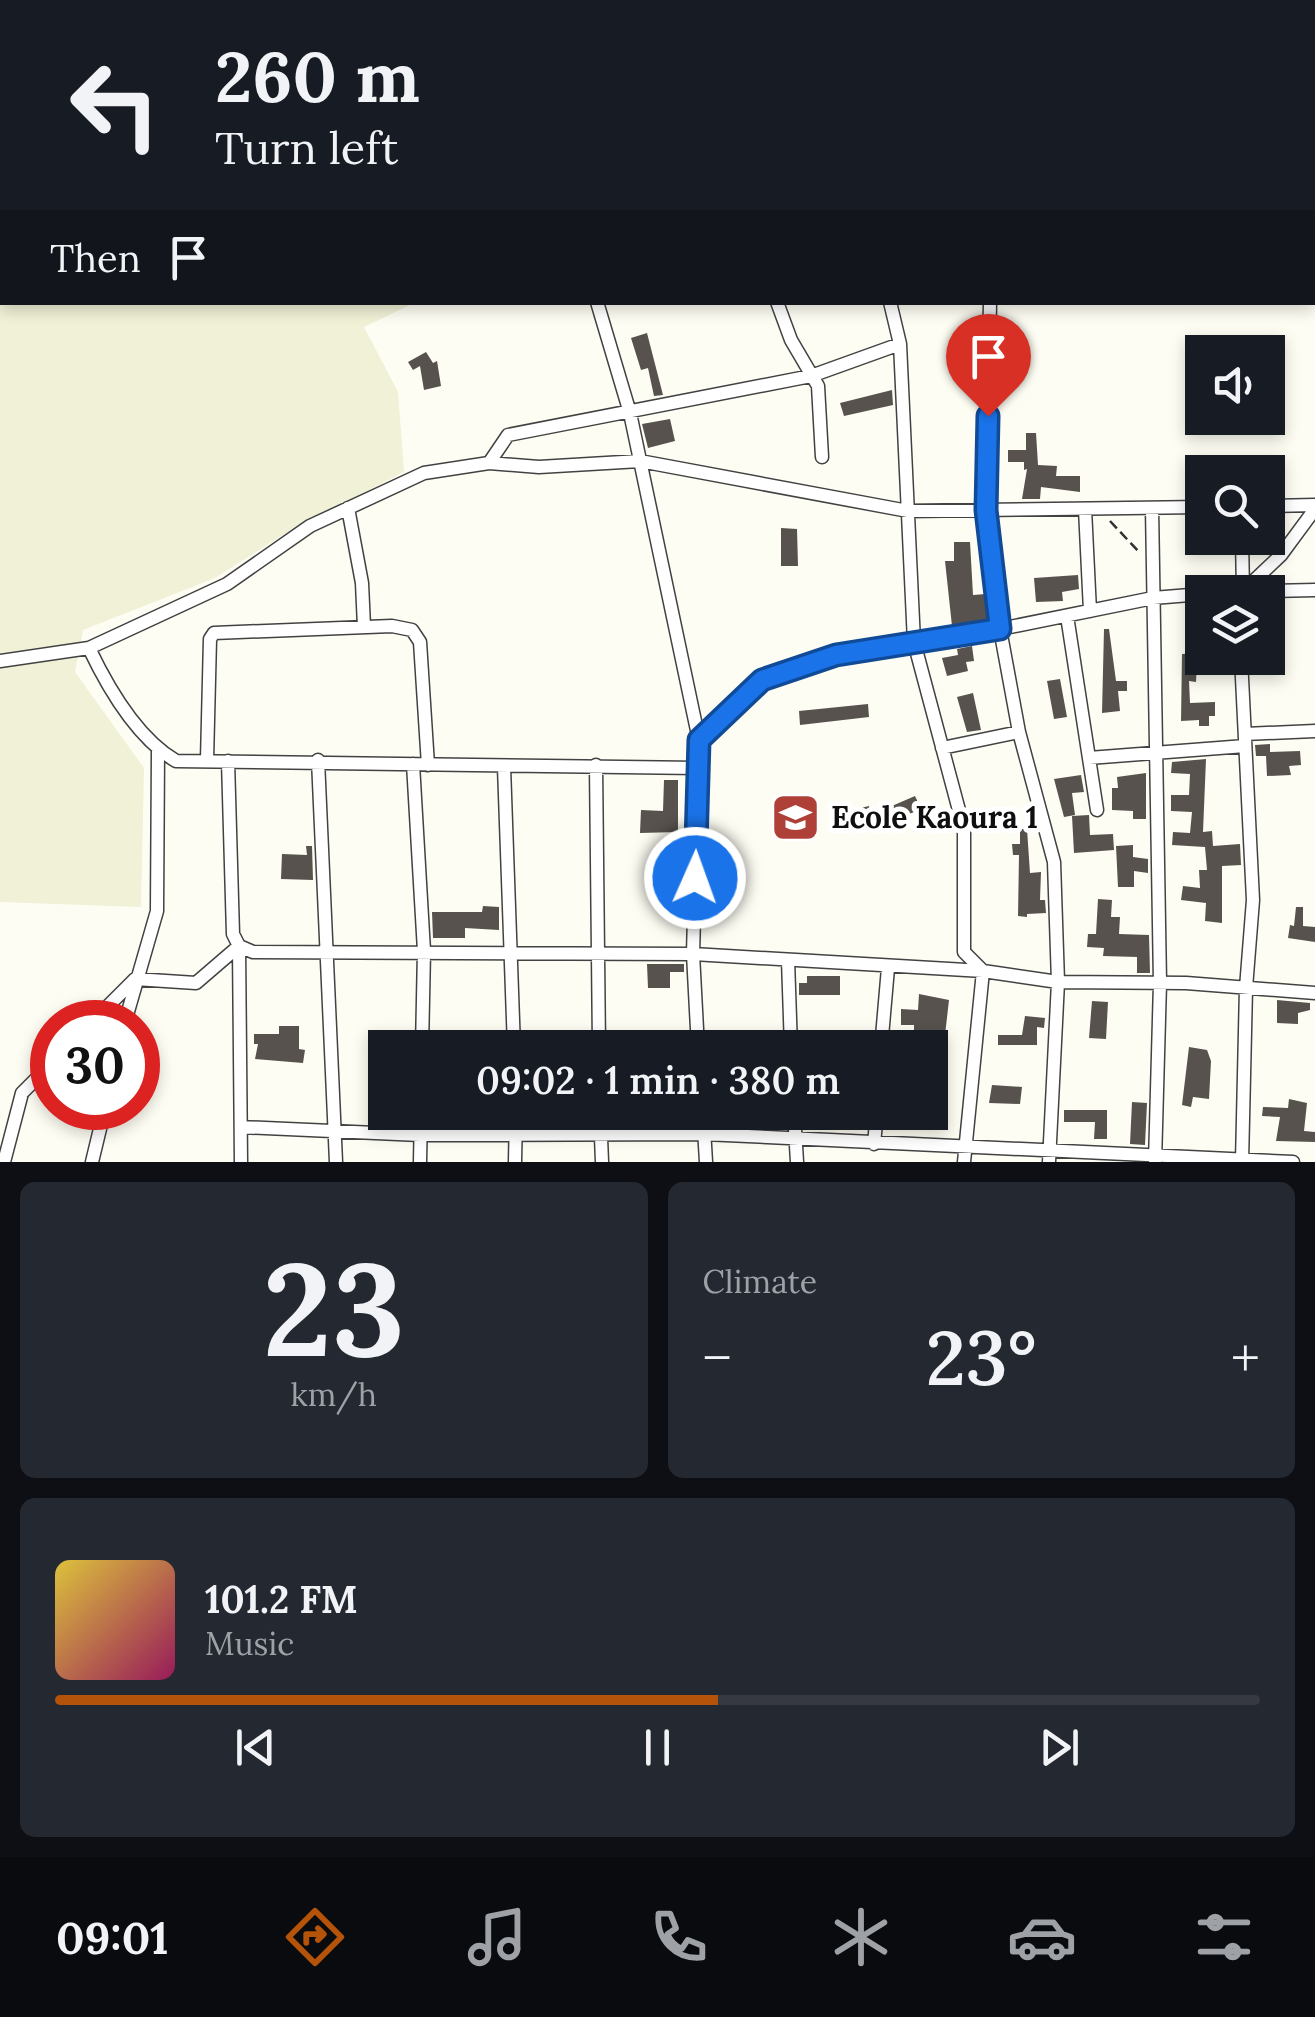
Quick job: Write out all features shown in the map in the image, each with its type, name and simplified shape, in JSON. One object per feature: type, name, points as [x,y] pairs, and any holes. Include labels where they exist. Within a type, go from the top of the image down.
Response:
[{"type":"street","points":[[599,305],[630,413],[699,740],[693,954],[697,1030]]},
{"type":"street","points":[[778,305],[791,340],[818,386],[822,457]]},
{"type":"street","points":[[891,305],[900,344],[914,642],[964,829],[964,952],[983,972],[966,1155]]},
{"type":"street","points":[[990,305],[986,510],[1000,629],[1019,732],[1054,862],[1058,982],[1049,1157]]},
{"type":"street","points":[[489,462],[508,435],[812,376],[900,344]]},
{"type":"street","points":[[0,661],[88,648],[227,584],[310,526],[348,508],[424,473],[489,462],[538,467],[640,461],[908,511],[1185,507]]},
{"type":"street","points":[[1285,506],[1315,507]]},
{"type":"street","points":[[1261,575],[1281,556],[1315,507]]},
{"type":"street","points":[[348,508],[362,583],[364,627]]},
{"type":"street","points":[[1152,508],[1160,983],[1155,1159]]},
{"type":"street","points":[[1090,611],[1092,509]]},
{"type":"street","points":[[1285,591],[1315,590]]},
{"type":"street","points":[[699,740],[762,680],[836,655],[1185,595]]},
{"type":"street","points":[[1067,616],[1097,810]]},
{"type":"street","points":[[207,760],[210,639],[214,633],[392,626],[417,634],[425,679],[421,764],[422,1030]]},
{"type":"street","points":[[88,648],[105,682],[158,750],[176,761],[698,768]]},
{"type":"street","points":[[1242,675],[1253,900],[1246,988],[1242,1161]]},
{"type":"street","points":[[1089,758],[1315,731]]},
{"type":"street","points":[[942,748],[1019,732]]},
{"type":"street","points":[[130,1000],[156,912],[158,750]]},
{"type":"street","points":[[318,760],[338,1133],[336,1162]]},
{"type":"street","points":[[228,761],[234,934],[239,946],[240,1162]]},
{"type":"street","points":[[596,765],[598,1030]]},
{"type":"street","points":[[504,767],[513,1030]]},
{"type":"street","points":[[135,978],[196,983],[239,946]]},
{"type":"street","points":[[239,946],[253,952],[693,954],[983,972],[1058,982],[1315,992]]},
{"type":"street","points":[[788,960],[790,1030]]},
{"type":"street","points":[[883,1030],[888,968]]},
{"type":"street","points":[[114,1000],[135,978]]},
{"type":"street","points":[[4,1162],[22,1093],[30,1085]]},
{"type":"street","points":[[242,1127],[420,1135],[704,1134],[874,1144],[966,1155],[1293,1162]]},
{"type":"street","points":[[92,1162],[100,1130]]},
{"type":"street","points":[[420,1130],[420,1162]]},
{"type":"street","points":[[515,1162],[516,1130]]},
{"type":"street","points":[[704,1130],[706,1162]]},
{"type":"street","points":[[795,1130],[797,1162]]},
{"type":"street","points":[[874,1144],[875,1130]]},
{"type":"street","points":[[600,1132],[602,1162]]},
{"type":"path","points":[[1092,509],[1152,567]]},
{"type":"green space","points":[[0,305],[410,305],[364,327],[398,392],[404,472],[294,528],[215,578],[83,630],[75,672],[144,768],[141,907],[0,902]]},
{"type":"building","points":[[647,333],[663,395],[654,396],[648,368],[641,370],[631,338]]},
{"type":"building","points":[[426,352],[433,363],[437,361],[441,386],[424,390],[420,366],[413,370],[408,362]]},
{"type":"building","points":[[892,390],[893,405],[844,416],[840,403]]},
{"type":"building","points":[[670,419],[675,441],[648,448],[642,424]]},
{"type":"building","points":[[1026,433],[1036,433],[1038,465],[1057,466],[1056,476],[1080,476],[1080,492],[1041,487],[1040,499],[1022,499],[1027,469],[1024,470],[1024,462],[1008,462],[1008,450],[1026,450]]},
{"type":"building","points":[[781,528],[797,529],[798,566],[781,566]]},
{"type":"building","points":[[954,542],[970,542],[973,595],[986,594],[989,621],[952,626],[945,561],[954,561]]},
{"type":"building","points":[[1078,575],[1079,589],[1062,592],[1063,601],[1036,602],[1034,578]]},
{"type":"building","points":[[1104,629],[1109,629],[1116,681],[1127,681],[1127,691],[1118,691],[1120,711],[1102,713]]},
{"type":"building","points":[[972,646],[974,661],[966,662],[968,671],[947,676],[942,658],[958,655],[957,649]]},
{"type":"building","points":[[1182,654],[1185,675],[1196,675],[1196,682],[1189,681],[1190,703],[1215,702],[1215,716],[1209,716],[1209,726],[1199,726],[1199,720],[1181,721]]},
{"type":"building","points":[[1060,679],[1067,717],[1054,719],[1047,681]]},
{"type":"building","points":[[973,693],[981,730],[967,732],[957,697]]},
{"type":"building","points":[[868,704],[869,717],[800,725],[799,711]]},
{"type":"building","points":[[1270,744],[1270,752],[1300,751],[1301,765],[1289,766],[1291,775],[1267,776],[1266,756],[1256,756],[1255,745]]},
{"type":"building","points":[[1206,759],[1203,832],[1212,831],[1213,846],[1240,844],[1241,865],[1222,866],[1222,923],[1205,921],[1206,903],[1181,900],[1183,886],[1200,888],[1199,870],[1207,870],[1205,847],[1172,845],[1173,832],[1190,833],[1192,812],[1171,811],[1171,795],[1189,795],[1190,774],[1171,773],[1172,762]]},
{"type":"building","points":[[1146,773],[1146,819],[1133,819],[1133,811],[1112,810],[1112,788],[1118,788],[1117,777]]},
{"type":"building","points":[[1081,775],[1084,792],[1072,793],[1075,815],[1064,817],[1054,779]]},
{"type":"building","points":[[664,780],[678,780],[678,832],[640,833],[641,810],[663,811]]},
{"type":"building","points":[[915,796],[921,809],[886,824],[884,820],[839,831],[835,814],[869,806],[871,815]]},
{"type":"building","points":[[1089,815],[1090,835],[1113,834],[1114,850],[1074,853],[1072,816]]},
{"type":"building","points":[[1020,829],[1027,829],[1030,873],[1041,872],[1040,900],[1045,900],[1046,913],[1027,917],[1018,916],[1019,855],[1013,855],[1012,844],[1020,844]]},
{"type":"building","points":[[1133,845],[1133,857],[1148,859],[1148,873],[1134,871],[1134,887],[1118,887],[1116,846]]},
{"type":"building","points":[[306,846],[312,846],[313,880],[281,879],[282,854],[307,855]]},
{"type":"building","points":[[1098,899],[1112,900],[1111,917],[1120,917],[1119,934],[1149,935],[1150,973],[1137,973],[1137,957],[1103,956],[1104,948],[1087,947],[1088,934],[1096,934]]},
{"type":"building","points":[[483,906],[499,907],[499,930],[465,928],[465,938],[433,938],[432,912],[482,912]]},
{"type":"building","points":[[1296,907],[1303,907],[1303,926],[1315,927],[1315,942],[1288,938]]},
{"type":"building","points":[[647,964],[684,964],[684,972],[670,972],[670,988],[648,988]]},
{"type":"building","points":[[807,976],[840,976],[840,995],[799,995],[799,983],[807,983]]},
{"type":"building","points":[[919,994],[949,1000],[946,1030],[914,1030],[914,1025],[901,1025],[901,1009],[918,1010]]},
{"type":"building","points":[[1277,1000],[1310,1003],[1310,1010],[1298,1013],[1298,1024],[1277,1023]]},
{"type":"building","points":[[1092,1001],[1108,1002],[1106,1039],[1089,1038]]},
{"type":"building","points":[[1025,1016],[1045,1018],[1044,1028],[1037,1027],[1037,1045],[998,1045],[998,1035],[1022,1035]]},
{"type":"building","points":[[279,1026],[299,1026],[299,1049],[305,1050],[303,1063],[255,1059],[258,1044],[254,1044],[254,1034],[279,1034]]},
{"type":"building","points":[[1189,1047],[1207,1050],[1211,1061],[1209,1099],[1193,1097],[1191,1107],[1182,1105]]},
{"type":"building","points":[[992,1085],[1022,1087],[1020,1104],[989,1103]]},
{"type":"building","points":[[1289,1099],[1307,1103],[1304,1131],[1315,1132],[1315,1142],[1276,1141],[1280,1117],[1262,1116],[1263,1107],[1288,1108]]},
{"type":"building","points":[[1132,1102],[1147,1103],[1145,1145],[1130,1144]]},
{"type":"building","points":[[1064,1110],[1107,1110],[1107,1139],[1094,1139],[1095,1122],[1064,1122]]},
{"type":"place","name":"Ecole Kaoura 1","points":[[796,817]]},
{"type":"route","points":[[695,878],[699,740],[762,680],[836,655],[1000,629],[986,510],[988,416]]}]
